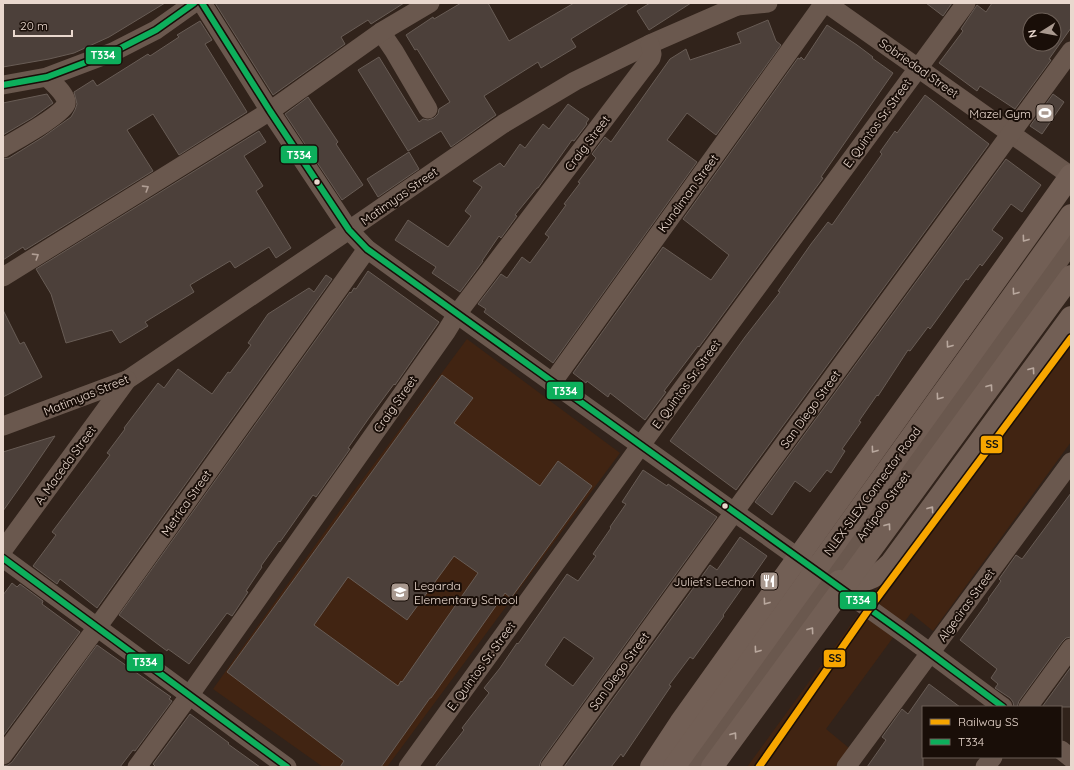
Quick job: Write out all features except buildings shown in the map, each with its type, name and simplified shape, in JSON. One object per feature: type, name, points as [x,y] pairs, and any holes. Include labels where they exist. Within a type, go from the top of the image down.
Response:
[{"type":"highway","points":[[651,767],[684,716],[1071,175]]},
{"type":"highway","name":"NLEX-SLEX Connector Road","points":[[674,767],[1071,215]]},
{"type":"highway","points":[[712,767],[1071,276]]},
{"type":"highway","points":[[829,581],[865,581],[880,574],[891,563],[1071,317]]},
{"type":"street","points":[[3,86],[48,77],[112,52],[156,30],[194,3]]},
{"type":"street","points":[[202,3],[270,111],[349,230],[367,249],[893,626],[1002,706]]},
{"type":"street","points":[[3,277],[270,111],[381,32],[430,3]]},
{"type":"street","points":[[736,5],[768,3]]},
{"type":"street","name":"Sobriedad Street","points":[[825,3],[1071,175]]},
{"type":"street","name":"Kundiman Street","points":[[552,383],[825,3]]},
{"type":"street","name":"E. Quintos Sr. Street","points":[[408,767],[641,445],[966,3]]},
{"type":"street","name":"Matimyas Street","points":[[3,426],[127,380],[503,124],[575,81],[650,44],[736,5]]},
{"type":"street","points":[[381,32],[428,109]]},
{"type":"street","name":"Craig Street","points":[[137,767],[189,696],[437,345],[457,314],[651,58],[652,54],[650,44]]},
{"type":"street","name":"San Diego Street","points":[[550,767],[733,512],[1071,51]]},
{"type":"street","points":[[3,148],[55,116],[64,108],[66,104],[65,99],[48,77]]},
{"type":"street","name":"Antipolo Street","points":[[694,767],[1071,244]]},
{"type":"street","name":"Metrica Street","points":[[3,756],[98,627],[367,249]]},
{"type":"street","name":"A. Maceda Street","points":[[3,550],[127,380]]},
{"type":"street","name":"Algeciras Street","points":[[846,767],[1071,462]]},
{"type":"street","points":[[3,558],[98,627],[280,765]]},
{"type":"street","points":[[1029,706],[1071,648]]},
{"type":"street","points":[[1062,751],[1071,758]]},
{"type":"street","points":[[985,767],[992,758]]},
{"type":"shaded area","points":[[1071,322],[1071,442],[933,631],[911,613],[826,729],[849,748],[835,767],[747,767]]},
{"type":"shaded area","name":"Legarda Elementary School","points":[[467,339],[620,453],[387,767],[323,767],[213,689],[351,495]]},
{"type":"rail line","name":"SS","points":[[759,767],[869,609],[1071,338]]},
{"type":"transit line","name":"T334","points":[[3,85],[47,77],[113,52],[156,30],[194,3]]},
{"type":"transit line","name":"T334","points":[[202,3],[270,111],[349,230],[367,249],[906,635],[1002,706]]},
{"type":"transit line","name":"T334","points":[[3,558],[287,767]]},
{"type":"place","name":"Mazel Gym","points":[[1045,113]]},
{"type":"place","name":"Juliet’s Lechon","points":[[769,581]]},
{"type":"place","name":"Legarda Elementary School","points":[[400,592]]}]
